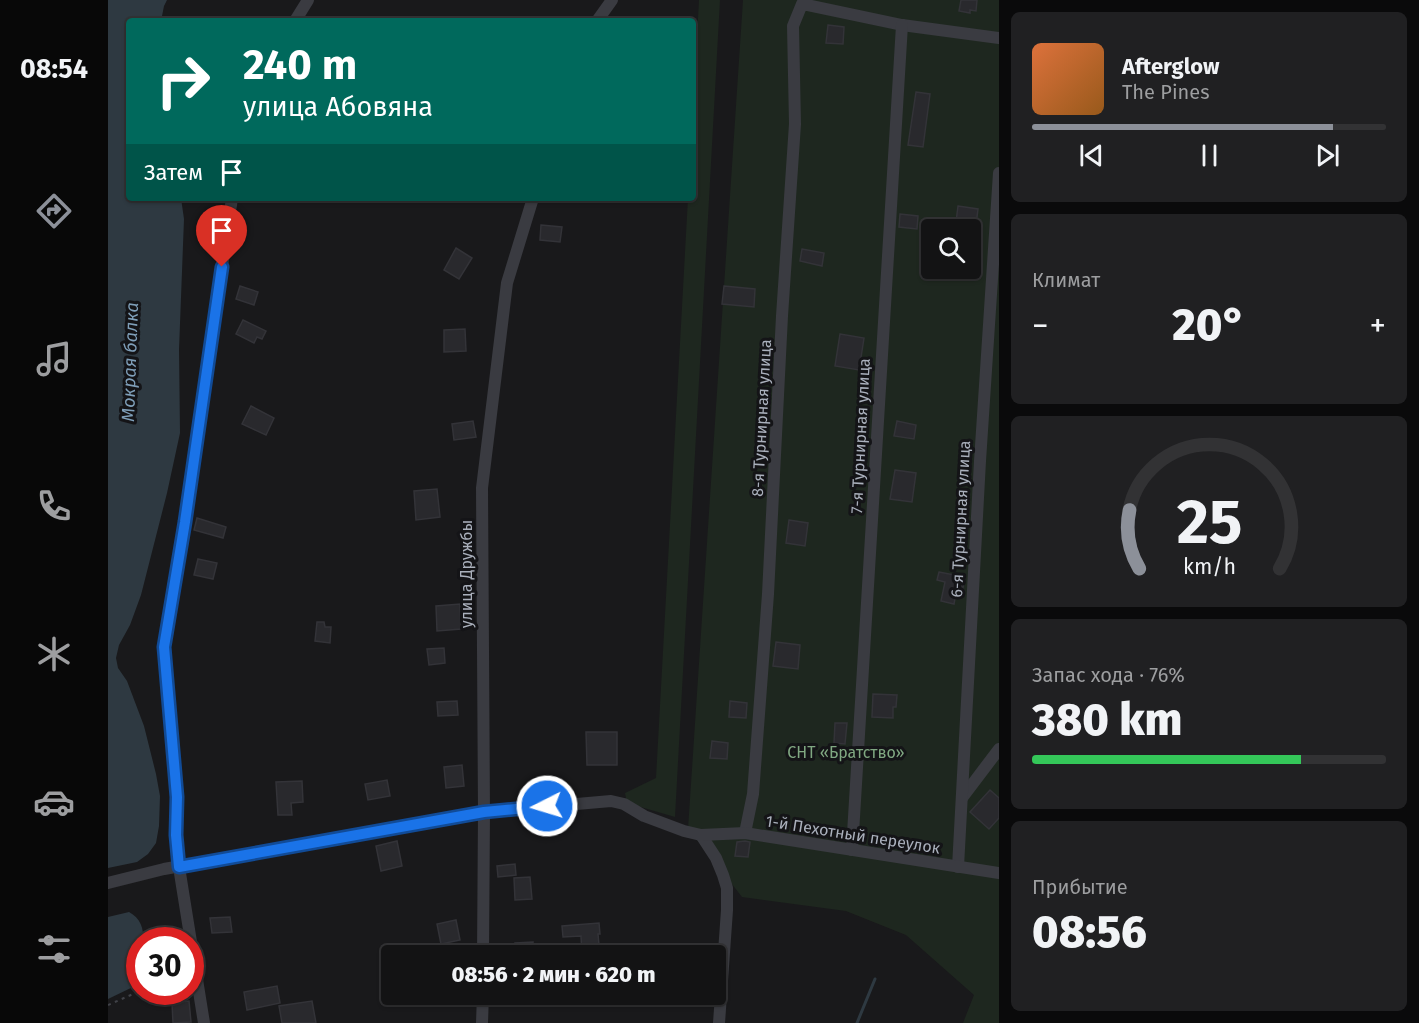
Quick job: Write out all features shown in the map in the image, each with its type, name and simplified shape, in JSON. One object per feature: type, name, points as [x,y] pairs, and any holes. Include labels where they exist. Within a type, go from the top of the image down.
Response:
[{"type":"street","points":[[297,18],[308,0]]},
{"type":"street","points":[[599,18],[612,0]]},
{"type":"street","name":"8-я Турнирная улица","points":[[745,833],[753,794],[769,572],[782,316],[795,124],[793,26],[802,4],[902,25]]},
{"type":"street","points":[[902,25],[999,38]]},
{"type":"street","name":"7-я Турнирная улица","points":[[852,850],[902,25]]},
{"type":"street","name":"6-я Турнирная улица","points":[[958,867],[980,461],[999,173]]},
{"type":"street","points":[[204,1023],[179,867],[176,835],[177,797],[164,647],[185,522],[232,201]]},
{"type":"street","name":"улица Дружбы","points":[[483,945],[482,488],[507,283],[532,201]]},
{"type":"street","points":[[962,798],[999,749]]},
{"type":"street","name":"1-й Пехотный переулок","points":[[108,883],[164,869],[484,812],[610,801],[624,804],[644,816],[700,835],[745,833],[999,873]]},
{"type":"street","points":[[700,835],[716,858],[727,888],[719,1023]]},
{"type":"street","points":[[482,1023],[483,1005]]},
{"type":"path","points":[[108,1005],[126,997]]},
{"type":"green space","points":[[699,0],[720,0],[675,817],[627,803],[625,793],[656,778],[688,201],[696,201],[696,56]]},
{"type":"green space","name":"СНТ «Братство»","points":[[743,0],[999,0],[999,1023],[963,1023],[974,995],[906,935],[846,911],[742,897],[688,829]]},
{"type":"water","name":"Мокрая балка","points":[[108,0],[167,0],[162,18],[126,18],[126,201],[181,201],[184,219],[179,350],[180,433],[141,595],[130,625],[119,645],[116,658],[118,668],[127,681],[144,726],[160,796],[159,826],[156,843],[148,854],[137,862],[108,868]]},
{"type":"water","points":[[129,912],[139,921],[142,927],[126,927],[126,990],[108,999],[108,917]]},
{"type":"building","points":[[961,0],[977,0],[976,11],[970,10],[970,13],[959,11]]},
{"type":"building","points":[[828,25],[844,27],[843,44],[826,43]]},
{"type":"building","points":[[916,92],[930,94],[923,147],[908,145]]},
{"type":"building","points":[[958,206],[978,209],[977,219],[956,219]]},
{"type":"building","points":[[900,214],[918,216],[917,229],[899,227]]},
{"type":"building","points":[[541,225],[562,227],[560,242],[540,240]]},
{"type":"building","points":[[456,248],[472,258],[459,279],[444,270]]},
{"type":"building","points":[[802,249],[824,253],[822,266],[800,261]]},
{"type":"building","points":[[240,286],[258,292],[254,305],[236,299]]},
{"type":"building","points":[[724,286],[755,289],[754,307],[722,304]]},
{"type":"building","points":[[243,320],[266,331],[262,339],[257,337],[254,343],[236,334]]},
{"type":"building","points":[[465,329],[466,351],[444,352],[444,330]]},
{"type":"building","points":[[840,334],[864,338],[859,370],[835,366]]},
{"type":"building","points":[[251,406],[274,418],[266,435],[242,424]]},
{"type":"building","points":[[473,421],[476,437],[454,440],[452,424]]},
{"type":"building","points":[[897,421],[916,425],[914,439],[894,436]]},
{"type":"building","points":[[895,470],[916,473],[912,502],[890,499]]},
{"type":"building","points":[[437,489],[440,517],[416,520],[414,491]]},
{"type":"building","points":[[197,518],[226,527],[223,538],[194,530]]},
{"type":"building","points":[[789,520],[808,523],[805,546],[786,543]]},
{"type":"building","points":[[198,559],[217,563],[213,579],[194,575]]},
{"type":"building","points":[[939,572],[965,577],[962,592],[956,593],[954,604],[941,601],[945,582],[937,580]]},
{"type":"building","points":[[460,604],[461,629],[437,631],[436,606]]},
{"type":"building","points":[[317,622],[324,622],[325,627],[331,627],[330,643],[315,641]]},
{"type":"building","points":[[776,642],[800,645],[798,669],[773,666]]},
{"type":"building","points":[[444,648],[445,663],[429,665],[427,649]]},
{"type":"building","points":[[873,694],[897,695],[896,707],[893,707],[893,718],[872,717]]},
{"type":"building","points":[[457,701],[458,715],[438,716],[437,702]]},
{"type":"building","points":[[730,701],[747,703],[746,718],[729,717]]},
{"type":"building","points":[[835,723],[847,723],[845,744],[834,743]]},
{"type":"building","points":[[586,732],[617,732],[617,765],[587,765]]},
{"type":"building","points":[[712,741],[728,743],[727,759],[710,758]]},
{"type":"building","points":[[462,765],[464,786],[446,788],[444,767]]},
{"type":"building","points":[[387,780],[390,796],[368,800],[365,784]]},
{"type":"building","points":[[302,781],[303,802],[291,803],[292,815],[278,815],[276,782]]},
{"type":"building","points":[[990,790],[999,798],[999,818],[989,829],[970,812]]},
{"type":"building","points":[[397,841],[402,866],[381,871],[376,846]]},
{"type":"building","points":[[737,842],[750,842],[748,857],[735,856]]},
{"type":"building","points":[[515,864],[516,875],[498,877],[497,866]]},
{"type":"building","points":[[530,877],[532,899],[515,900],[514,878]]},
{"type":"building","points":[[230,917],[232,932],[212,933],[210,918]]},
{"type":"building","points":[[456,920],[460,940],[441,944],[437,924]]},
{"type":"building","points":[[599,923],[599,945],[581,945],[581,936],[563,937],[562,926]]},
{"type":"building","points":[[533,942],[533,945],[515,945],[515,943]]},
{"type":"building","points":[[277,986],[280,1003],[247,1010],[244,992]]},
{"type":"building","points":[[312,1001],[316,1023],[282,1023],[279,1006]]},
{"type":"building","points":[[172,1005],[189,1005],[191,1022],[173,1023]]},
{"type":"waterway","points":[[857,1023],[875,979]]},
{"type":"route","points":[[222,267],[185,522],[164,647],[177,797],[176,835],[179,867],[484,812],[547,806]]}]
